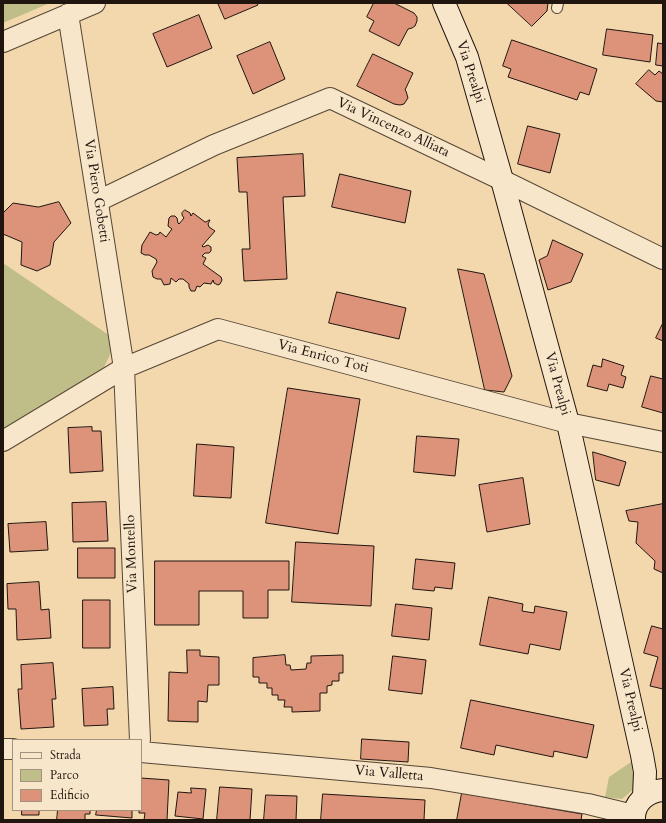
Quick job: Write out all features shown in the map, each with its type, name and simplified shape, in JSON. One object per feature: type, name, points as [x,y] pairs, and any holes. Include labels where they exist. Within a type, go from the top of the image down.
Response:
[{"type":"street","points":[[3,42],[95,3]]},
{"type":"street","name":"Via Prealpi","points":[[444,3],[467,57],[568,423],[639,739],[645,772],[647,803]]},
{"type":"street","name":"Via Piero Gobetti","points":[[68,14],[124,368]]},
{"type":"street","name":"Via Vincenzo Alliata","points":[[98,201],[214,145],[330,98],[663,259]]},
{"type":"street","name":"Via Enrico Toti","points":[[3,441],[124,368],[218,329],[568,423],[663,442]]},
{"type":"street","name":"Via Montello","points":[[124,368],[140,739]]},
{"type":"street","name":"Via Valletta","points":[[142,752],[431,778],[588,804],[647,803]]},
{"type":"green space","points":[[3,3],[50,3],[3,23]]},
{"type":"green space","points":[[3,263],[116,340],[99,377],[3,433]]},
{"type":"green space","points":[[631,762],[635,788],[622,799],[605,797],[609,777]]},
{"type":"building","points":[[218,3],[257,3],[258,5],[225,19]]},
{"type":"building","points":[[374,3],[394,3],[414,13],[417,17],[415,26],[408,29],[399,46],[369,31],[374,21],[367,17]]},
{"type":"building","points":[[507,3],[548,3],[547,11],[532,26]]},
{"type":"building","points":[[199,15],[212,48],[167,67],[153,34]]},
{"type":"building","points":[[607,29],[653,35],[650,62],[603,55]]},
{"type":"building","points":[[512,40],[597,69],[589,95],[580,92],[577,100],[508,77],[511,69],[503,66]]},
{"type":"building","points":[[270,42],[285,79],[253,94],[237,56]]},
{"type":"building","points":[[658,43],[663,44],[663,66],[656,65]]},
{"type":"building","points":[[373,54],[413,73],[405,90],[408,98],[404,104],[394,104],[357,86]]},
{"type":"building","points":[[649,70],[655,75],[659,71],[663,74],[663,102],[656,101],[636,84]]},
{"type":"building","points":[[528,126],[560,134],[550,173],[518,164]]},
{"type":"building","points":[[303,154],[305,196],[283,197],[287,279],[244,281],[242,249],[250,249],[247,192],[239,192],[237,158]]},
{"type":"building","points":[[340,174],[411,191],[405,223],[332,207]]},
{"type":"building","points":[[59,202],[71,223],[54,242],[50,265],[37,271],[21,265],[22,242],[3,234],[3,213],[13,203],[38,207]]},
{"type":"building","points":[[185,210],[190,213],[191,216],[193,213],[205,222],[210,220],[208,224],[209,227],[215,231],[202,246],[208,245],[211,247],[211,251],[202,256],[206,258],[203,264],[221,277],[222,280],[218,285],[214,283],[213,280],[211,284],[204,283],[200,287],[197,286],[195,291],[191,291],[189,284],[183,279],[179,279],[176,282],[171,278],[170,284],[164,285],[161,279],[153,277],[152,271],[157,262],[156,259],[141,253],[142,245],[150,232],[156,235],[160,232],[166,237],[172,229],[168,226],[169,218],[171,216],[175,216],[179,224],[184,218],[182,213]]},
{"type":"building","points":[[553,240],[583,254],[571,282],[548,290],[539,260],[547,256]]},
{"type":"building","points":[[458,269],[484,274],[512,376],[504,392],[485,390]]},
{"type":"building","points":[[337,292],[406,308],[399,339],[329,323]]},
{"type":"building","points":[[663,323],[663,341],[656,338]]},
{"type":"building","points":[[603,359],[624,366],[621,375],[626,377],[623,388],[609,384],[607,391],[587,386],[593,365],[601,367]]},
{"type":"building","points":[[651,376],[663,379],[663,413],[642,407]]},
{"type":"building","points":[[288,388],[360,399],[338,534],[266,523]]},
{"type":"building","points":[[92,427],[92,431],[101,431],[103,471],[70,473],[68,428]]},
{"type":"building","points":[[417,436],[459,439],[455,476],[414,472]]},
{"type":"building","points":[[197,444],[234,447],[231,498],[194,496]]},
{"type":"building","points":[[593,452],[626,462],[619,486],[596,480]]},
{"type":"building","points":[[523,478],[530,524],[487,532],[479,485]]},
{"type":"building","points":[[106,502],[108,541],[73,542],[72,503]]},
{"type":"building","points":[[663,504],[663,573],[654,569],[655,561],[636,543],[638,522],[629,521],[626,511]]},
{"type":"building","points":[[46,522],[48,550],[10,552],[8,524]]},
{"type":"building","points":[[296,542],[374,546],[371,606],[292,602]]},
{"type":"building","points":[[78,548],[115,548],[115,578],[78,578]]},
{"type":"building","points":[[416,559],[455,563],[452,589],[435,587],[434,591],[413,589]]},
{"type":"building","points":[[155,561],[289,561],[289,590],[268,590],[268,618],[243,618],[243,591],[199,591],[199,625],[155,625]]},
{"type":"building","points":[[39,582],[41,610],[49,609],[51,638],[17,640],[16,609],[8,609],[7,584]]},
{"type":"building","points":[[489,597],[523,604],[522,611],[534,613],[535,606],[567,612],[560,650],[530,644],[528,654],[480,645]]},
{"type":"building","points":[[83,600],[110,600],[110,648],[83,648]]},
{"type":"building","points":[[396,604],[432,608],[429,640],[392,636]]},
{"type":"building","points":[[652,626],[663,629],[663,689],[650,686],[658,657],[644,653]]},
{"type":"building","points":[[187,650],[200,650],[200,656],[219,657],[219,685],[208,685],[207,702],[198,701],[198,722],[168,721],[169,672],[187,673]]},
{"type":"building","points":[[285,655],[286,665],[290,665],[291,670],[306,669],[307,663],[311,663],[311,656],[343,655],[343,673],[339,673],[339,681],[332,681],[332,685],[327,686],[327,693],[320,693],[320,711],[292,712],[292,707],[284,707],[285,700],[278,700],[278,695],[272,695],[272,688],[267,688],[267,683],[259,683],[259,677],[253,677],[253,658]]},
{"type":"building","points":[[393,656],[426,660],[422,694],[389,690]]},
{"type":"building","points":[[53,663],[56,699],[52,699],[54,727],[21,729],[18,689],[22,689],[21,665]]},
{"type":"building","points":[[113,687],[114,709],[107,709],[108,725],[84,726],[82,689]]},
{"type":"building","points":[[471,700],[594,725],[587,758],[554,751],[553,757],[496,745],[494,755],[461,748]]},
{"type":"building","points":[[362,739],[409,742],[408,762],[361,759]]},
{"type":"building","points":[[142,778],[169,780],[167,820],[144,820],[145,813],[139,813],[139,811],[142,811]]},
{"type":"building","points":[[220,787],[252,789],[250,820],[217,820]]},
{"type":"building","points":[[191,788],[206,789],[203,819],[175,816],[178,792],[191,793]]},
{"type":"building","points":[[462,793],[582,814],[581,820],[457,820]]},
{"type":"building","points":[[323,794],[425,800],[424,820],[321,820]]},
{"type":"building","points":[[266,795],[297,796],[296,820],[264,820]]},
{"type":"building","points":[[22,811],[39,811],[39,815],[22,815]]},
{"type":"building","points":[[58,811],[90,811],[90,814],[85,814],[85,820],[57,820]]},
{"type":"building","points":[[97,811],[132,811],[132,818],[96,815]]}]
